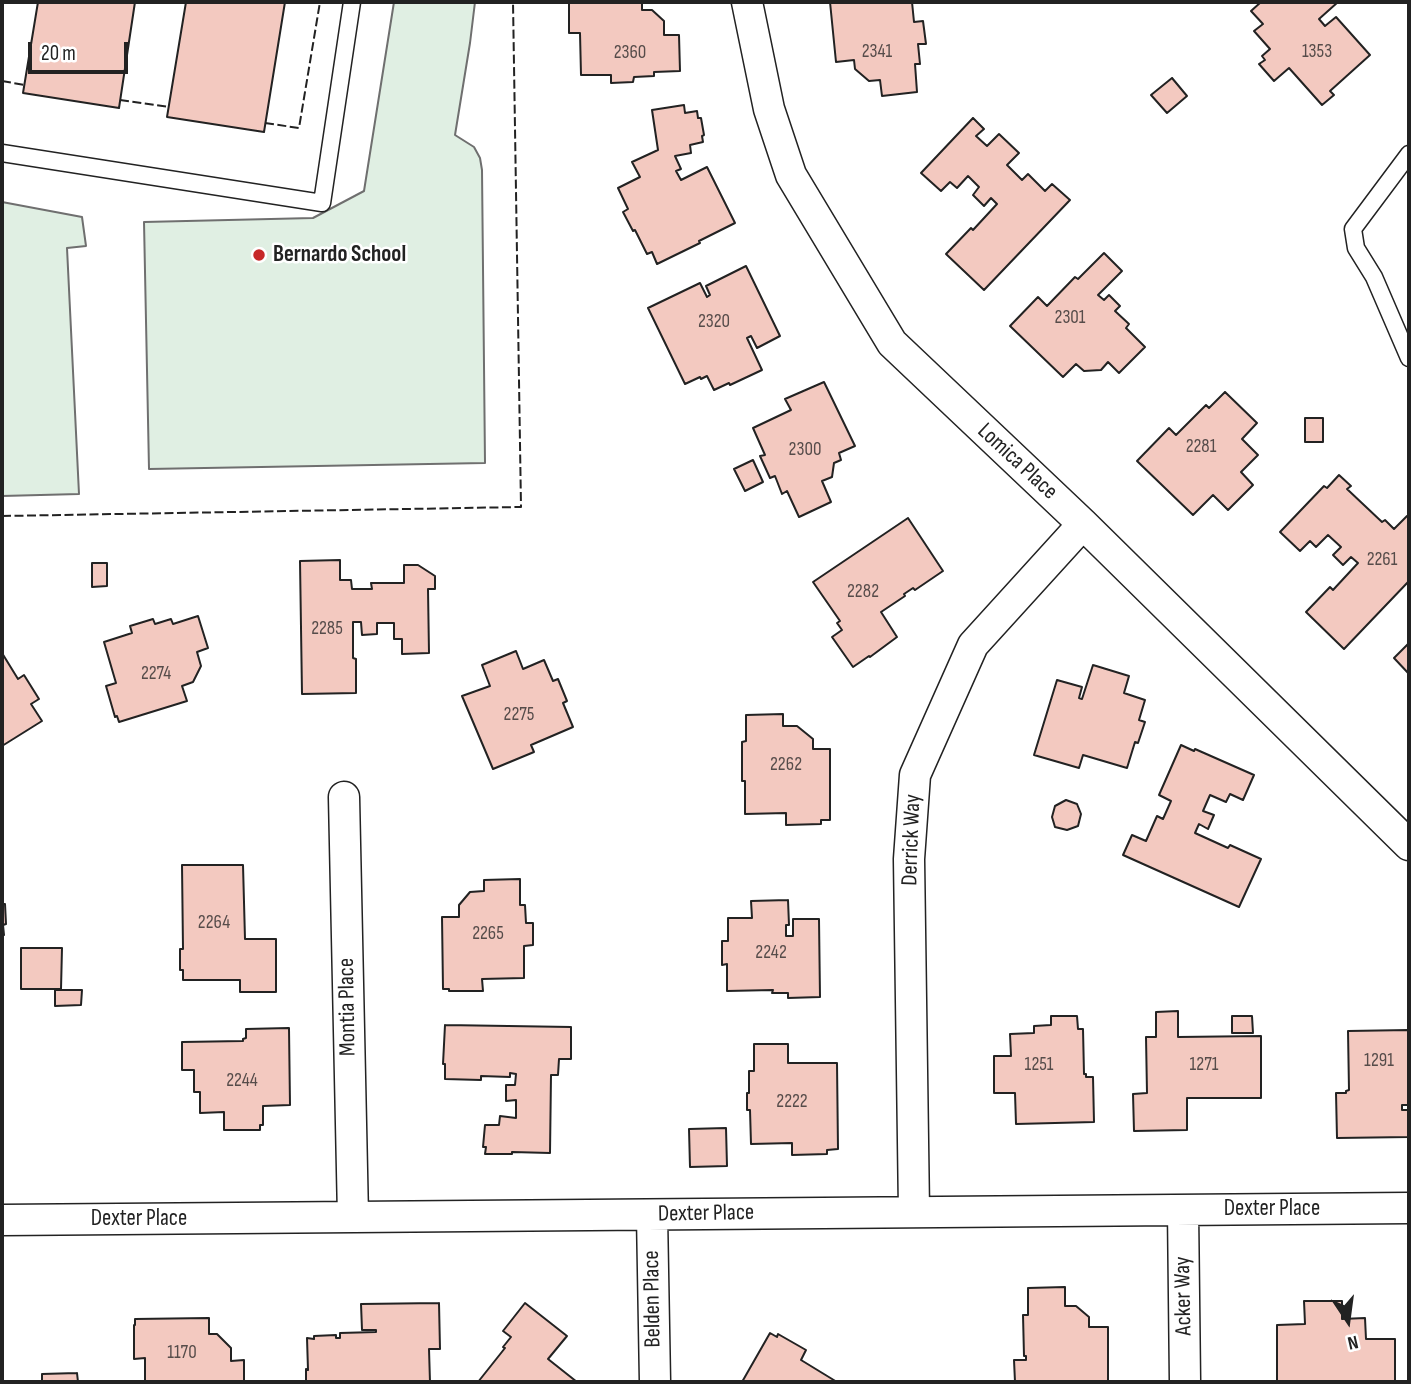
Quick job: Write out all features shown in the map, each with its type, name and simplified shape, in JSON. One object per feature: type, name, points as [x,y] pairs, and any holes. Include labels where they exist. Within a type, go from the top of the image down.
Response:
[{"type":"street","name":"Lomica Place","points":[[747,2],[769,109],[791,175],[892,343],[1083,524],[1409,845]]},
{"type":"street","name":"Derrick Way","points":[[914,1211],[909,859],[915,775],[973,645],[1083,524]]},
{"type":"street","name":"Montia Place","points":[[344,797],[353,1217]]},
{"type":"street","name":"Dexter Place","points":[[2,1220],[1409,1208]]},
{"type":"street","name":"Acker Way","points":[[1183,1209],[1185,1382]]},
{"type":"street","name":"Belden Place","points":[[652,1215],[655,1382]]},
{"type":"lane","points":[[2,153],[322,203],[352,2]]},
{"type":"lane","points":[[1409,154],[1353,229],[1356,248],[1374,278],[1409,358]]},
{"type":"green space","points":[[394,2],[475,2],[455,135],[474,147],[482,170],[485,463],[149,469],[144,222],[313,218],[364,191]]},
{"type":"green space","points":[[2,202],[82,217],[86,246],[67,248],[79,494],[2,496]]},
{"type":"building","points":[[38,2],[135,2],[119,108],[23,93]]},
{"type":"building","points":[[186,2],[285,2],[264,132],[167,117]]},
{"type":"building","points":[[569,2],[642,2],[642,10],[652,10],[664,21],[664,35],[679,35],[680,71],[654,72],[654,76],[634,77],[633,82],[611,83],[611,75],[581,75],[580,33],[569,33]]},
{"type":"building","points":[[830,2],[912,2],[914,22],[923,21],[926,44],[918,44],[920,64],[915,64],[917,92],[882,96],[880,80],[869,81],[855,69],[854,60],[836,62]]},
{"type":"building","points":[[1261,2],[1338,2],[1319,19],[1325,26],[1336,17],[1370,55],[1330,91],[1334,95],[1322,105],[1289,68],[1274,81],[1259,64],[1265,60],[1262,56],[1270,49],[1254,31],[1263,24],[1251,11]]},
{"type":"building","points":[[1172,78],[1187,96],[1167,113],[1151,95]]},
{"type":"building","points":[[684,105],[685,113],[697,111],[704,135],[703,142],[690,145],[691,153],[675,156],[681,169],[676,171],[681,180],[707,167],[735,223],[657,264],[652,252],[647,254],[623,212],[628,209],[618,188],[640,177],[632,162],[658,150],[652,110]]},
{"type":"building","points":[[973,118],[984,129],[976,136],[987,146],[999,134],[1019,153],[1007,165],[1022,180],[1028,174],[1045,191],[1052,184],[1070,200],[984,290],[946,254],[997,204],[991,198],[984,206],[973,195],[979,187],[968,176],[957,188],[950,182],[941,191],[921,173]]},
{"type":"building","points":[[1104,253],[1122,271],[1098,295],[1104,300],[1109,295],[1120,306],[1115,311],[1129,324],[1126,328],[1145,347],[1119,373],[1108,362],[1101,370],[1084,371],[1076,364],[1063,377],[1010,326],[1038,297],[1047,306],[1075,277],[1078,279]]},
{"type":"building","points":[[746,266],[780,336],[757,348],[751,336],[747,338],[762,370],[714,390],[707,376],[685,384],[648,308],[700,283],[707,297],[710,295],[706,286]]},
{"type":"building","points":[[824,382],[855,446],[839,453],[841,460],[834,463],[832,477],[822,481],[831,502],[799,517],[787,491],[782,494],[775,476],[770,478],[760,456],[765,455],[753,428],[791,410],[785,399]]},
{"type":"building","points":[[1225,392],[1257,423],[1242,439],[1258,455],[1241,472],[1253,485],[1228,510],[1213,495],[1193,515],[1137,461],[1169,428],[1176,435],[1206,405],[1209,408]]},
{"type":"building","points":[[1305,418],[1323,418],[1323,442],[1305,442]]},
{"type":"building","points":[[753,460],[763,482],[745,491],[734,469]]},
{"type":"building","points":[[1339,475],[1351,486],[1347,489],[1382,522],[1385,520],[1394,529],[1407,516],[1409,518],[1409,581],[1344,649],[1306,612],[1330,587],[1333,590],[1358,563],[1351,557],[1343,565],[1333,555],[1341,547],[1328,535],[1316,547],[1310,541],[1300,551],[1280,532],[1324,486],[1327,488]]},
{"type":"building","points":[[908,518],[943,571],[915,590],[913,588],[881,612],[897,637],[853,667],[832,637],[842,630],[837,623],[840,621],[813,582]]},
{"type":"building","points":[[340,560],[340,580],[351,580],[352,589],[372,589],[371,583],[404,583],[404,565],[418,565],[435,576],[435,589],[428,589],[429,653],[402,654],[402,639],[394,639],[394,623],[377,623],[377,634],[362,635],[361,622],[353,622],[356,693],[302,694],[300,561]]},
{"type":"building","points":[[92,563],[107,563],[107,586],[92,587]]},
{"type":"building","points":[[198,616],[208,648],[197,652],[201,666],[193,682],[182,686],[187,701],[119,722],[106,686],[116,683],[104,642],[132,633],[130,626],[153,619],[155,624],[171,619],[173,624]]},
{"type":"building","points":[[1409,643],[1409,674],[1394,658]]},
{"type":"building","points":[[516,651],[523,669],[544,660],[553,681],[558,679],[567,701],[563,703],[573,727],[531,745],[534,752],[493,769],[462,696],[490,686],[482,665]]},
{"type":"building","points":[[2,653],[18,679],[24,675],[39,699],[31,704],[42,721],[2,746]]},
{"type":"building","points":[[1093,665],[1129,676],[1124,693],[1145,700],[1139,720],[1145,722],[1127,768],[1083,755],[1079,768],[1034,755],[1057,680],[1082,687],[1079,698],[1082,699]]},
{"type":"building","points":[[783,714],[783,726],[797,726],[813,739],[813,749],[830,749],[830,820],[821,820],[821,824],[786,825],[786,813],[745,814],[742,742],[746,741],[746,715]]},
{"type":"building","points":[[1181,745],[1254,775],[1243,800],[1230,794],[1226,802],[1210,795],[1203,811],[1214,815],[1208,829],[1199,824],[1195,833],[1261,859],[1239,907],[1123,855],[1132,835],[1146,841],[1157,816],[1163,819],[1171,801],[1159,795]]},
{"type":"building","points":[[1066,800],[1077,804],[1081,814],[1078,826],[1067,830],[1055,827],[1052,817],[1055,806]]},
{"type":"building","points":[[2,851],[6,924],[3,925],[4,935],[2,935]]},
{"type":"building","points":[[182,865],[243,865],[245,939],[276,939],[276,992],[240,992],[240,980],[183,980],[183,970],[180,970],[180,949],[183,949]]},
{"type":"building","points":[[520,879],[520,905],[525,905],[526,923],[533,923],[533,945],[524,946],[524,978],[482,979],[483,991],[443,989],[442,917],[459,917],[459,905],[470,892],[484,891],[484,880]]},
{"type":"building","points":[[788,900],[789,925],[786,925],[786,936],[793,936],[793,919],[819,919],[820,997],[788,998],[788,993],[772,993],[773,990],[727,991],[727,964],[722,965],[722,941],[728,941],[728,918],[752,918],[751,901]]},
{"type":"building","points":[[21,948],[62,948],[61,989],[21,989]]},
{"type":"building","points":[[55,990],[82,990],[81,1005],[55,1006]]},
{"type":"building","points":[[1178,1011],[1178,1037],[1261,1036],[1261,1098],[1187,1098],[1187,1130],[1134,1131],[1133,1094],[1147,1093],[1146,1037],[1156,1037],[1156,1012]]},
{"type":"building","points":[[1051,1016],[1077,1016],[1078,1029],[1083,1029],[1084,1074],[1086,1077],[1093,1077],[1094,1122],[1016,1124],[1015,1093],[994,1093],[994,1056],[1011,1056],[1010,1034],[1034,1033],[1034,1026],[1051,1025]]},
{"type":"building","points":[[1232,1016],[1252,1016],[1253,1033],[1232,1033]]},
{"type":"building","points":[[445,1025],[571,1027],[571,1059],[559,1059],[558,1075],[551,1075],[550,1153],[485,1154],[485,1125],[499,1125],[500,1116],[516,1118],[516,1100],[506,1101],[506,1085],[515,1085],[516,1074],[510,1073],[510,1077],[481,1076],[481,1080],[445,1079]]},
{"type":"building","points":[[289,1028],[290,1105],[263,1106],[263,1125],[260,1125],[260,1130],[224,1130],[224,1112],[200,1113],[200,1092],[194,1092],[194,1070],[182,1070],[182,1042],[243,1041],[246,1038],[246,1029]]},
{"type":"building","points":[[1409,1030],[1409,1105],[1402,1105],[1402,1110],[1409,1110],[1409,1137],[1337,1138],[1336,1093],[1346,1093],[1349,1090],[1348,1031]]},
{"type":"building","points":[[754,1044],[788,1044],[788,1063],[837,1063],[838,1149],[827,1150],[827,1154],[792,1155],[792,1143],[751,1144],[747,1093],[749,1071],[754,1071]]},
{"type":"building","points":[[726,1128],[727,1166],[690,1167],[689,1129]]},
{"type":"building","points":[[1065,1287],[1065,1306],[1076,1306],[1089,1317],[1089,1327],[1108,1327],[1108,1382],[1015,1382],[1014,1360],[1026,1360],[1023,1315],[1028,1315],[1028,1288]]},
{"type":"building","points":[[1304,1301],[1342,1301],[1342,1319],[1365,1318],[1366,1339],[1395,1339],[1395,1382],[1277,1382],[1277,1325],[1305,1324]]},
{"type":"building","points":[[439,1303],[440,1349],[429,1349],[430,1382],[306,1382],[307,1338],[336,1335],[336,1338],[340,1338],[340,1333],[376,1332],[362,1330],[361,1304]]},
{"type":"building","points":[[525,1303],[567,1336],[548,1359],[577,1382],[478,1382],[505,1348],[503,1347],[511,1337],[503,1331]]},
{"type":"building","points":[[209,1318],[209,1334],[217,1334],[231,1348],[231,1361],[244,1360],[244,1382],[145,1382],[145,1358],[134,1359],[135,1319]]},
{"type":"building","points":[[770,1333],[777,1337],[778,1334],[806,1350],[801,1360],[837,1382],[742,1382]]},
{"type":"building","points":[[77,1373],[78,1382],[42,1382],[42,1374]]},
{"type":"fence","points":[[265,123],[299,128],[320,2]]},
{"type":"fence","points":[[2,516],[521,507],[513,2]]},
{"type":"fence","points":[[2,81],[25,85]]},
{"type":"fence","points":[[120,100],[169,107]]},
{"type":"place","name":"Bernardo School","points":[[259,255]]}]
